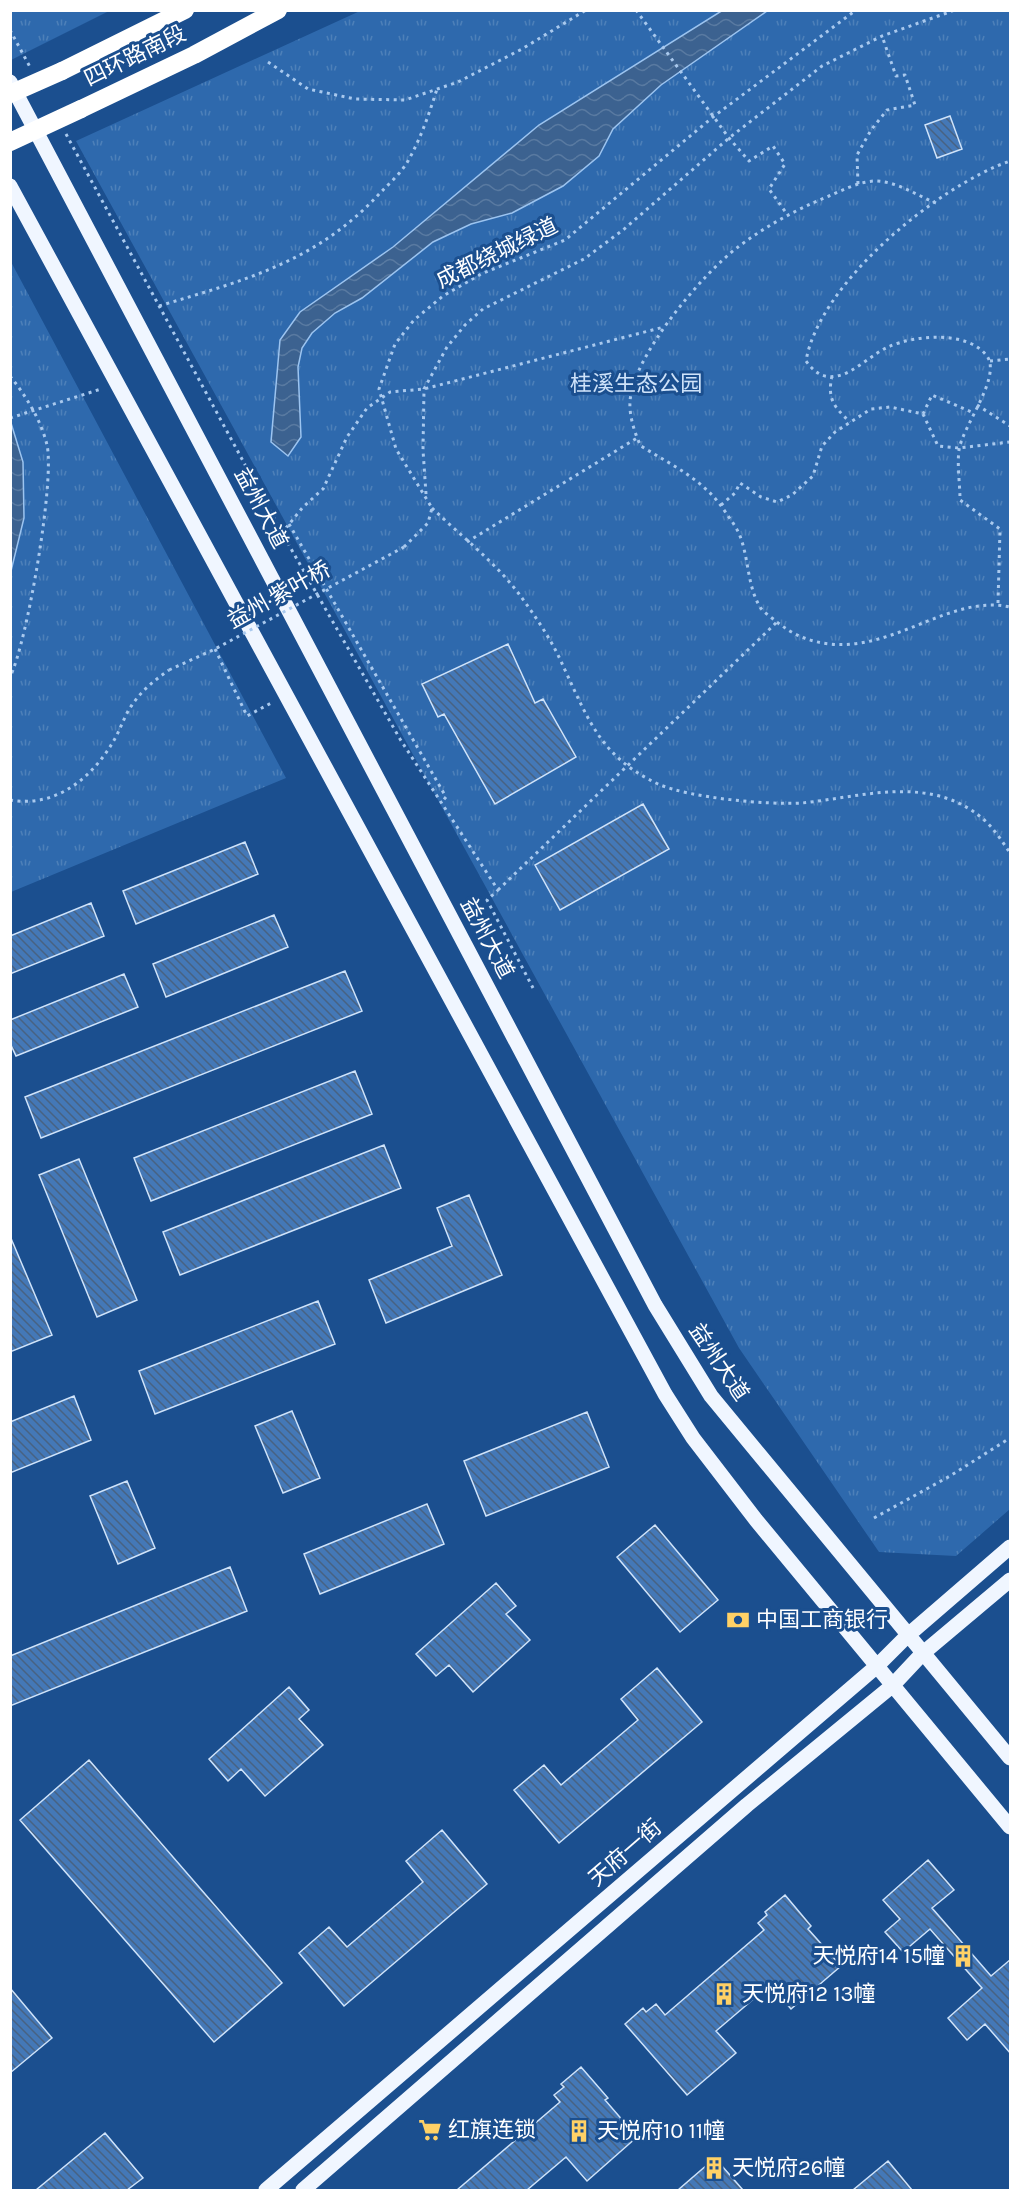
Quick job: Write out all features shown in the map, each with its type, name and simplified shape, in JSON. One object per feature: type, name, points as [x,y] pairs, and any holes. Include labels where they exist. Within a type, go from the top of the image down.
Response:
[{"type":"highway","name":"四环路南段","points":[[10,94],[185,10]]},
{"type":"highway","name":"四环路南段","points":[[10,142],[194,55],[278,10]]},
{"type":"main road","name":"益州大道","points":[[10,82],[656,1305],[711,1396],[907,1636],[1011,1758]]},
{"type":"main road","points":[[10,186],[665,1394],[693,1438],[756,1520],[1011,1827]]},
{"type":"main road","name":"天府一街","points":[[266,2190],[877,1666],[907,1636],[1011,1547]]},
{"type":"main road","name":"天府一街","points":[[303,2190],[747,1805],[892,1686],[922,1654],[1011,1580]]},
{"type":"path","points":[[268,62],[308,89],[355,99],[405,100],[458,82],[522,49],[586,10]]},
{"type":"path","points":[[636,10],[713,117],[749,161],[773,146],[785,164],[769,189],[787,214]]},
{"type":"path","name":"成都绕城绿道","points":[[856,10],[713,117],[565,240],[481,274],[443,296],[414,320],[395,344],[379,388],[396,449],[432,508],[488,559],[518,593],[557,653],[593,730],[607,749],[629,767],[660,785],[704,795],[754,802],[800,803],[890,791],[911,791],[940,796],[981,818],[1011,853]]},
{"type":"path","points":[[426,496],[423,450],[424,390],[447,347],[483,309],[584,259],[623,230],[729,138],[822,66],[882,36],[955,10]]},
{"type":"path","points":[[10,30],[33,72]]},
{"type":"path","points":[[858,184],[857,155],[871,130],[887,110],[915,105],[905,75],[896,76],[882,36]]},
{"type":"path","points":[[159,306],[260,275],[318,245],[334,233],[366,208],[407,164],[425,129],[437,89]]},
{"type":"path","points":[[60,124],[282,533],[400,740],[498,890]]},
{"type":"path","points":[[998,604],[1000,529],[960,500],[959,448],[990,375],[990,361],[981,349],[961,341],[925,337],[889,346],[839,376],[825,377],[813,370],[806,361],[810,340],[833,302],[865,260],[936,204],[1009,163]]},
{"type":"path","points":[[936,204],[897,185],[875,181],[858,184],[787,214],[736,248],[715,267],[653,345],[633,386],[629,404],[641,446],[704,485],[721,505],[740,536],[750,583],[760,608],[777,622],[810,642],[848,646],[876,642],[958,610],[998,604],[1011,607]]},
{"type":"path","points":[[282,533],[323,489],[347,437],[367,408],[390,392],[424,390],[666,326]]},
{"type":"path","points":[[990,361],[1011,359]]},
{"type":"path","points":[[10,376],[27,397],[47,446],[47,495],[25,626],[10,677]]},
{"type":"path","points":[[832,376],[828,392],[836,409],[850,422]]},
{"type":"path","points":[[10,418],[117,384]]},
{"type":"path","points":[[923,414],[932,395],[974,413]]},
{"type":"path","points":[[977,405],[1011,426]]},
{"type":"path","points":[[721,505],[735,493],[740,483],[761,497],[777,502],[792,495],[813,476],[822,446],[835,432],[871,409],[890,407],[923,414]]},
{"type":"path","points":[[923,414],[938,446],[959,448],[1011,442]]},
{"type":"path","points":[[467,542],[637,438]]},
{"type":"path","name":"益州·紫叶桥","points":[[10,800],[22,802],[50,798],[73,789],[96,767],[114,742],[131,705],[150,684],[169,670],[215,649],[404,547],[428,523],[432,508]]},
{"type":"path","points":[[290,524],[446,797],[441,803]]},
{"type":"path","points":[[533,988],[487,900],[629,767],[777,622]]},
{"type":"path","points":[[215,649],[247,716],[285,695]]},
{"type":"path","points":[[874,1518],[950,1476],[1011,1438]]},
{"type":"green space","points":[[11,10],[109,10],[109,11],[11,60]]},
{"type":"green space","name":"桂溪生态公园","points":[[360,11],[1010,11],[1010,1509],[956,1556],[879,1552],[739,1348],[76,141]]},
{"type":"green space","points":[[10,260],[286,778],[11,892],[10,892]]},
{"type":"water","points":[[723,10],[767,11],[661,85],[613,129],[599,156],[563,186],[512,213],[471,224],[433,242],[362,298],[335,313],[312,333],[302,348],[298,367],[301,437],[288,456],[271,442],[280,340],[300,312],[393,247],[539,125]]},
{"type":"water","points":[[11,423],[23,462],[24,518],[11,571]]},
{"type":"building","points":[[950,116],[962,149],[937,158],[925,125]]},
{"type":"building","points":[[508,644],[535,703],[543,699],[576,757],[495,804],[444,714],[438,717],[422,684]]},
{"type":"building","points":[[643,804],[669,849],[560,910],[535,865]]},
{"type":"building","points":[[245,842],[258,874],[136,924],[123,891]]},
{"type":"building","points":[[91,903],[104,936],[10,974],[10,936]]},
{"type":"building","points":[[274,915],[288,947],[166,997],[153,964]]},
{"type":"building","points":[[345,971],[362,1011],[41,1138],[25,1097]]},
{"type":"building","points":[[124,974],[138,1007],[16,1056],[10,1043],[10,1020]]},
{"type":"building","points":[[355,1071],[372,1114],[151,1201],[134,1158]]},
{"type":"building","points":[[384,1145],[401,1188],[180,1275],[163,1232]]},
{"type":"building","points":[[79,1159],[137,1300],[97,1317],[39,1175]]},
{"type":"building","points":[[469,1195],[502,1275],[386,1323],[369,1280],[452,1246],[437,1208]]},
{"type":"building","points":[[10,1236],[52,1335],[10,1352]]},
{"type":"building","points":[[318,1301],[335,1344],[155,1414],[139,1371]]},
{"type":"building","points":[[74,1396],[91,1440],[10,1473],[10,1422]]},
{"type":"building","points":[[292,1411],[320,1478],[283,1493],[255,1426]]},
{"type":"building","points":[[587,1412],[609,1467],[486,1516],[464,1461]]},
{"type":"building","points":[[127,1481],[155,1548],[118,1564],[90,1496]]},
{"type":"building","points":[[427,1504],[444,1544],[320,1594],[304,1554]]},
{"type":"building","points":[[655,1525],[718,1600],[680,1632],[617,1557]]},
{"type":"building","points":[[230,1567],[247,1611],[10,1706],[10,1656]]},
{"type":"building","points":[[496,1583],[516,1606],[506,1614],[530,1640],[473,1692],[449,1665],[436,1676],[416,1654]]},
{"type":"building","points":[[657,1668],[702,1722],[559,1843],[514,1790],[544,1765],[561,1785],[638,1720],[621,1699]]},
{"type":"building","points":[[289,1687],[309,1710],[299,1719],[323,1745],[265,1796],[241,1769],[228,1781],[209,1759]]},
{"type":"building","points":[[89,1760],[282,1983],[214,2042],[20,1820]]},
{"type":"building","points":[[442,1830],[487,1884],[344,2006],[299,1953],[329,1927],[347,1947],[423,1882],[406,1861]]},
{"type":"building","name":"天悦府14 15幢","points":[[928,1860],[954,1890],[932,1908],[991,1976],[1011,1959],[1011,2054],[985,2024],[967,2040],[948,2018],[982,1988],[930,1929],[903,1952],[885,1932],[900,1919],[883,1900]]},
{"type":"building","name":"天悦府12 13幢","points":[[785,1895],[811,1926],[808,1929],[841,1966],[791,2009],[770,1985],[716,2031],[736,2053],[687,2095],[625,2024],[643,2008],[646,2012],[656,2004],[665,2015],[764,1930],[758,1923],[767,1915],[765,1912]]},
{"type":"building","points":[[10,1988],[52,2038],[10,2073]]},
{"type":"building","name":"天悦府10 11幢","points":[[581,2067],[608,2098],[605,2100],[637,2137],[587,2181],[566,2157],[527,2190],[457,2190],[560,2102],[554,2095],[564,2087],[561,2084]]},
{"type":"building","points":[[105,2133],[143,2178],[127,2190],[36,2190]]},
{"type":"building","name":"天悦府26幢","points":[[715,2158],[743,2190],[678,2190]]},
{"type":"building","points":[[888,2161],[912,2190],[853,2190]]},
{"type":"place","name":"中国工商银行","points":[[738,1620]]},
{"type":"place","name":"天悦府14 15幢","points":[[963,1956]]},
{"type":"place","name":"天悦府12 13幢","points":[[724,1994]]},
{"type":"place","name":"红旗连锁","points":[[430,2130]]},
{"type":"place","name":"天悦府10 11幢","points":[[579,2131]]},
{"type":"place","name":"天悦府26幢","points":[[714,2168]]}]
